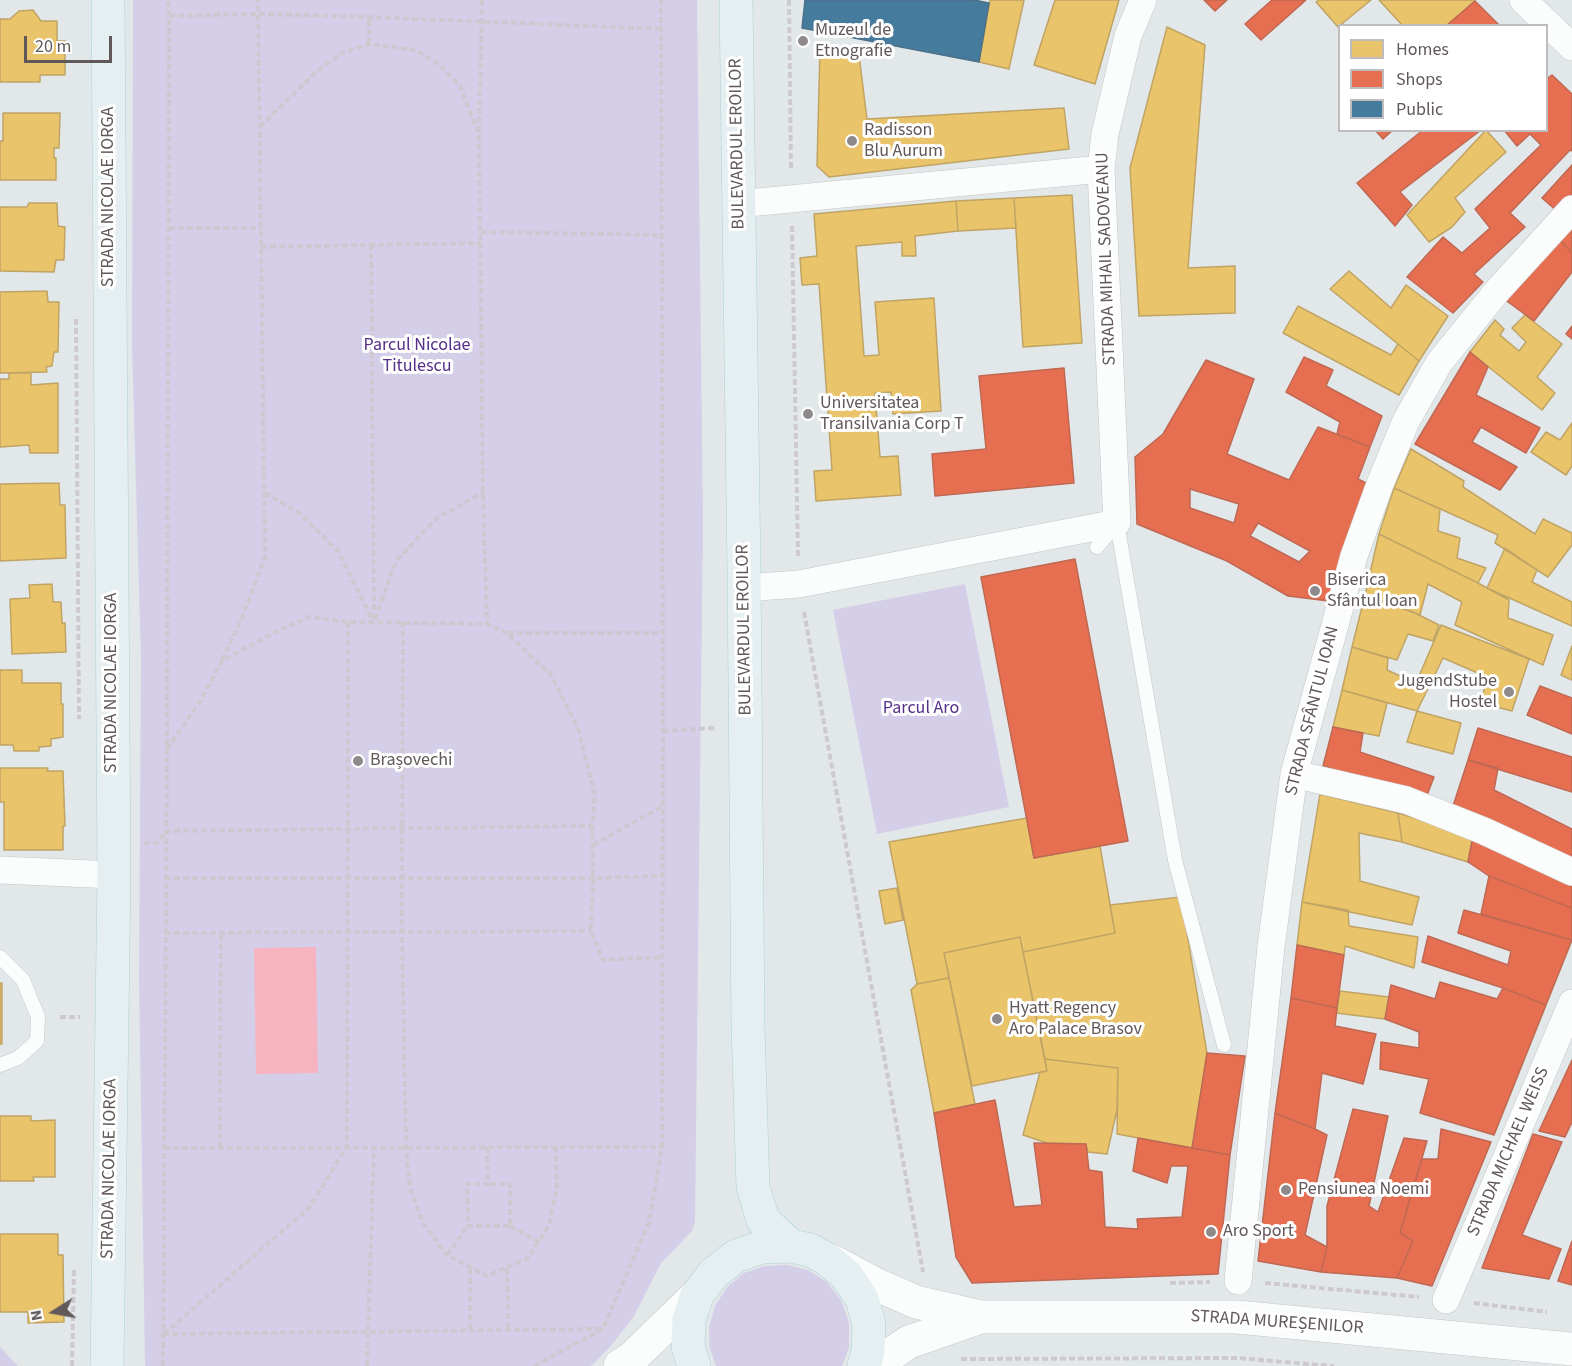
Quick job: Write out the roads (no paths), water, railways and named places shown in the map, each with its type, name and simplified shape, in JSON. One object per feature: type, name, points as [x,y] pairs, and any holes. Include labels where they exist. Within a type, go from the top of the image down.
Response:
[{"type":"main road","name":"STRADA NICOLAE IORGA","points":[[107,1366],[114,875],[108,0]]},
{"type":"main road","name":"BULEVARDUL EROILOR","points":[[736,0],[748,1026],[753,1187],[763,1220],[791,1246]]},
{"type":"main road","points":[[694,1366],[688,1346],[689,1320],[697,1295],[714,1272],[736,1256],[762,1247],[791,1246],[810,1250],[827,1259],[847,1276],[862,1299],[869,1324],[868,1351],[864,1366]]},
{"type":"street","name":"STRADA MIHAIL SADOVEANU","points":[[1117,523],[1101,169],[1105,134],[1128,36],[1143,0]]},
{"type":"street","points":[[1523,0],[1572,47]]},
{"type":"street","points":[[738,204],[1101,169]]},
{"type":"street","name":"STRADA SFÂNTUL IOAN","points":[[1238,1281],[1271,947],[1293,774],[1354,556],[1380,484],[1406,422],[1439,363],[1498,290],[1572,209]]},
{"type":"street","points":[[744,588],[799,584],[1117,523]]},
{"type":"street","points":[[1293,774],[1406,800],[1484,831],[1572,872]]},
{"type":"street","points":[[0,870],[114,875]]},
{"type":"street","name":"STRADA MICHAEL WEISS","points":[[1446,1300],[1572,1004]]},
{"type":"street","name":"STRADA MUREȘENILOR","points":[[827,1259],[916,1302],[981,1317],[1238,1317],[1572,1349]]},
{"type":"street","points":[[620,1366],[631,1359],[697,1295]]},
{"type":"street","name":"STRADA MUREȘENILOR","points":[[873,1366],[909,1342],[981,1317]]},
{"type":"lane","points":[[1097,547],[1117,523]]},
{"type":"lane","points":[[1117,523],[1175,860],[1224,1045]]},
{"type":"lane","points":[[0,957],[23,980],[38,1017],[37,1041],[18,1058],[0,1065]]},
{"type":"place","name":"Muzeul de Etnografie","points":[[803,41]]},
{"type":"place","name":"Radisson Blu Aurum","points":[[852,141]]},
{"type":"place","name":"Universitatea Transilvania Corp T","points":[[808,414]]},
{"type":"place","name":"Biserica Sfântul Ioan","points":[[1315,591]]},
{"type":"place","name":"JugendStube Hostel","points":[[1509,692]]},
{"type":"place","name":"Brașovechi","points":[[358,761]]},
{"type":"place","name":"Hyatt Regency Aro Palace Brasov","points":[[997,1019]]},
{"type":"place","name":"Pensiunea Noemi","points":[[1286,1190]]},
{"type":"place","name":"Aro Sport","points":[[1211,1232]]},
{"type":"park label","name":"Parcul Nicolae Titulescu","points":[[417,356]]},
{"type":"park label","name":"Parcul Aro","points":[[921,709]]}]
